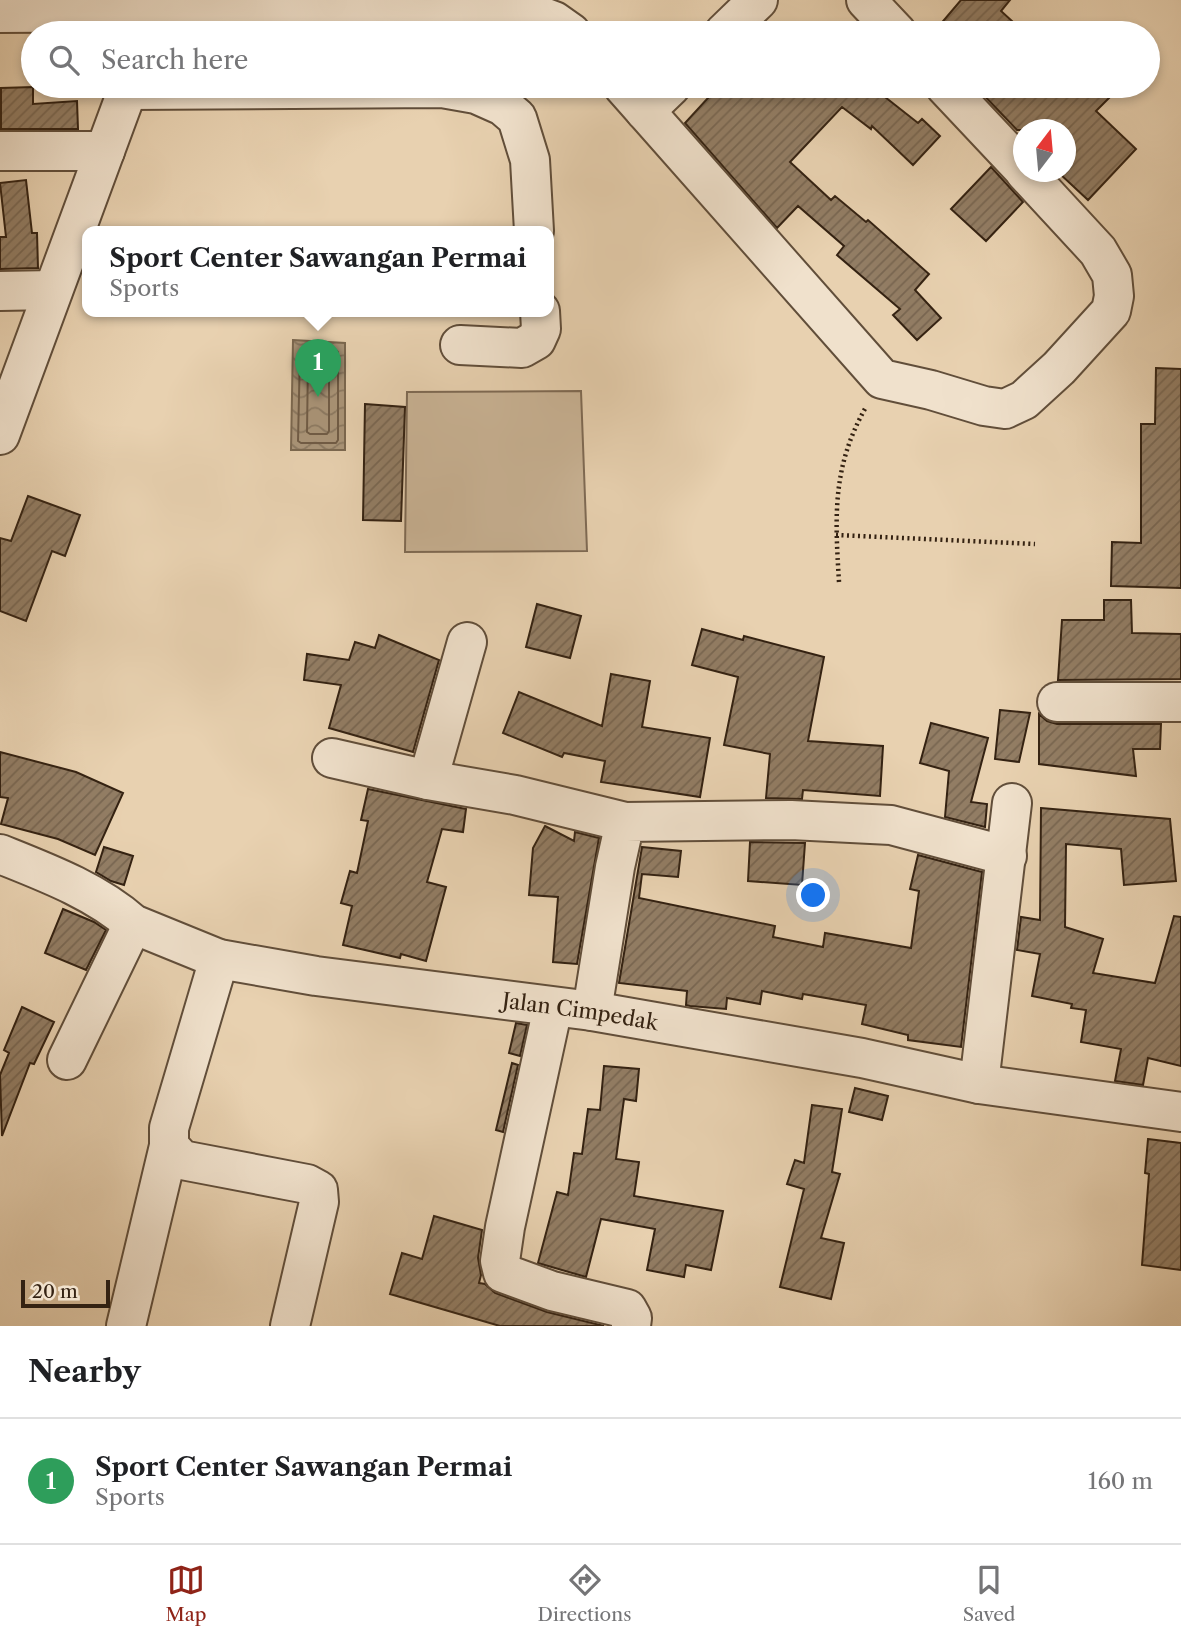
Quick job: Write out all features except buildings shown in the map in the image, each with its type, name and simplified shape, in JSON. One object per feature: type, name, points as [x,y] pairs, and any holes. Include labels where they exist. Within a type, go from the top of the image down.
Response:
[{"type":"street","points":[[736,21],[758,0]]},
{"type":"street","points":[[866,0],[886,21]]},
{"type":"street","points":[[0,13],[153,15],[524,10],[554,21]]},
{"type":"street","points":[[1,432],[124,98]]},
{"type":"street","points":[[485,98],[503,106],[517,118],[530,160],[534,226]]},
{"type":"street","points":[[650,98],[882,379],[984,406],[1005,409],[1024,400],[1059,368],[1111,311],[1114,296],[1112,275],[1098,251],[1034,182]]},
{"type":"street","points":[[956,98],[1013,159]]},
{"type":"street","points":[[0,151],[104,151]]},
{"type":"street","points":[[0,291],[53,290]]},
{"type":"street","points":[[460,345],[522,348],[536,340],[541,329],[540,317]]},
{"type":"street","points":[[428,780],[467,642]]},
{"type":"street","points":[[1057,702],[1181,702]]},
{"type":"street","points":[[332,758],[428,780],[515,795],[625,822],[791,820],[891,825],[1007,856]]},
{"type":"street","points":[[979,1084],[1012,803]]},
{"type":"street","points":[[592,1011],[615,867],[625,822]]},
{"type":"street","name":"Jalan Cimpedak","points":[[0,854],[88,893],[121,913],[132,924],[219,959],[316,976],[592,1011],[862,1058],[979,1084],[1181,1112]]},
{"type":"street","points":[[67,1059],[132,924]]},
{"type":"street","points":[[126,1326],[169,1146],[169,1128],[219,959]]},
{"type":"street","points":[[553,1007],[500,1261],[503,1273],[552,1291],[627,1310],[632,1318],[631,1326]]},
{"type":"street","points":[[169,1146],[182,1160],[307,1184],[318,1190],[319,1202],[290,1326]]},
{"type":"path","points":[[839,582],[837,491],[851,434],[882,379]]},
{"type":"path","points":[[836,535],[1035,544]]},
{"type":"shaded area","points":[[581,391],[587,551],[405,552],[407,392]]},
{"type":"water","points":[[293,340],[345,343],[345,450],[291,450]]},
{"type":"place","name":"Sport Center Sawangan Permai","points":[[318,397]]}]
